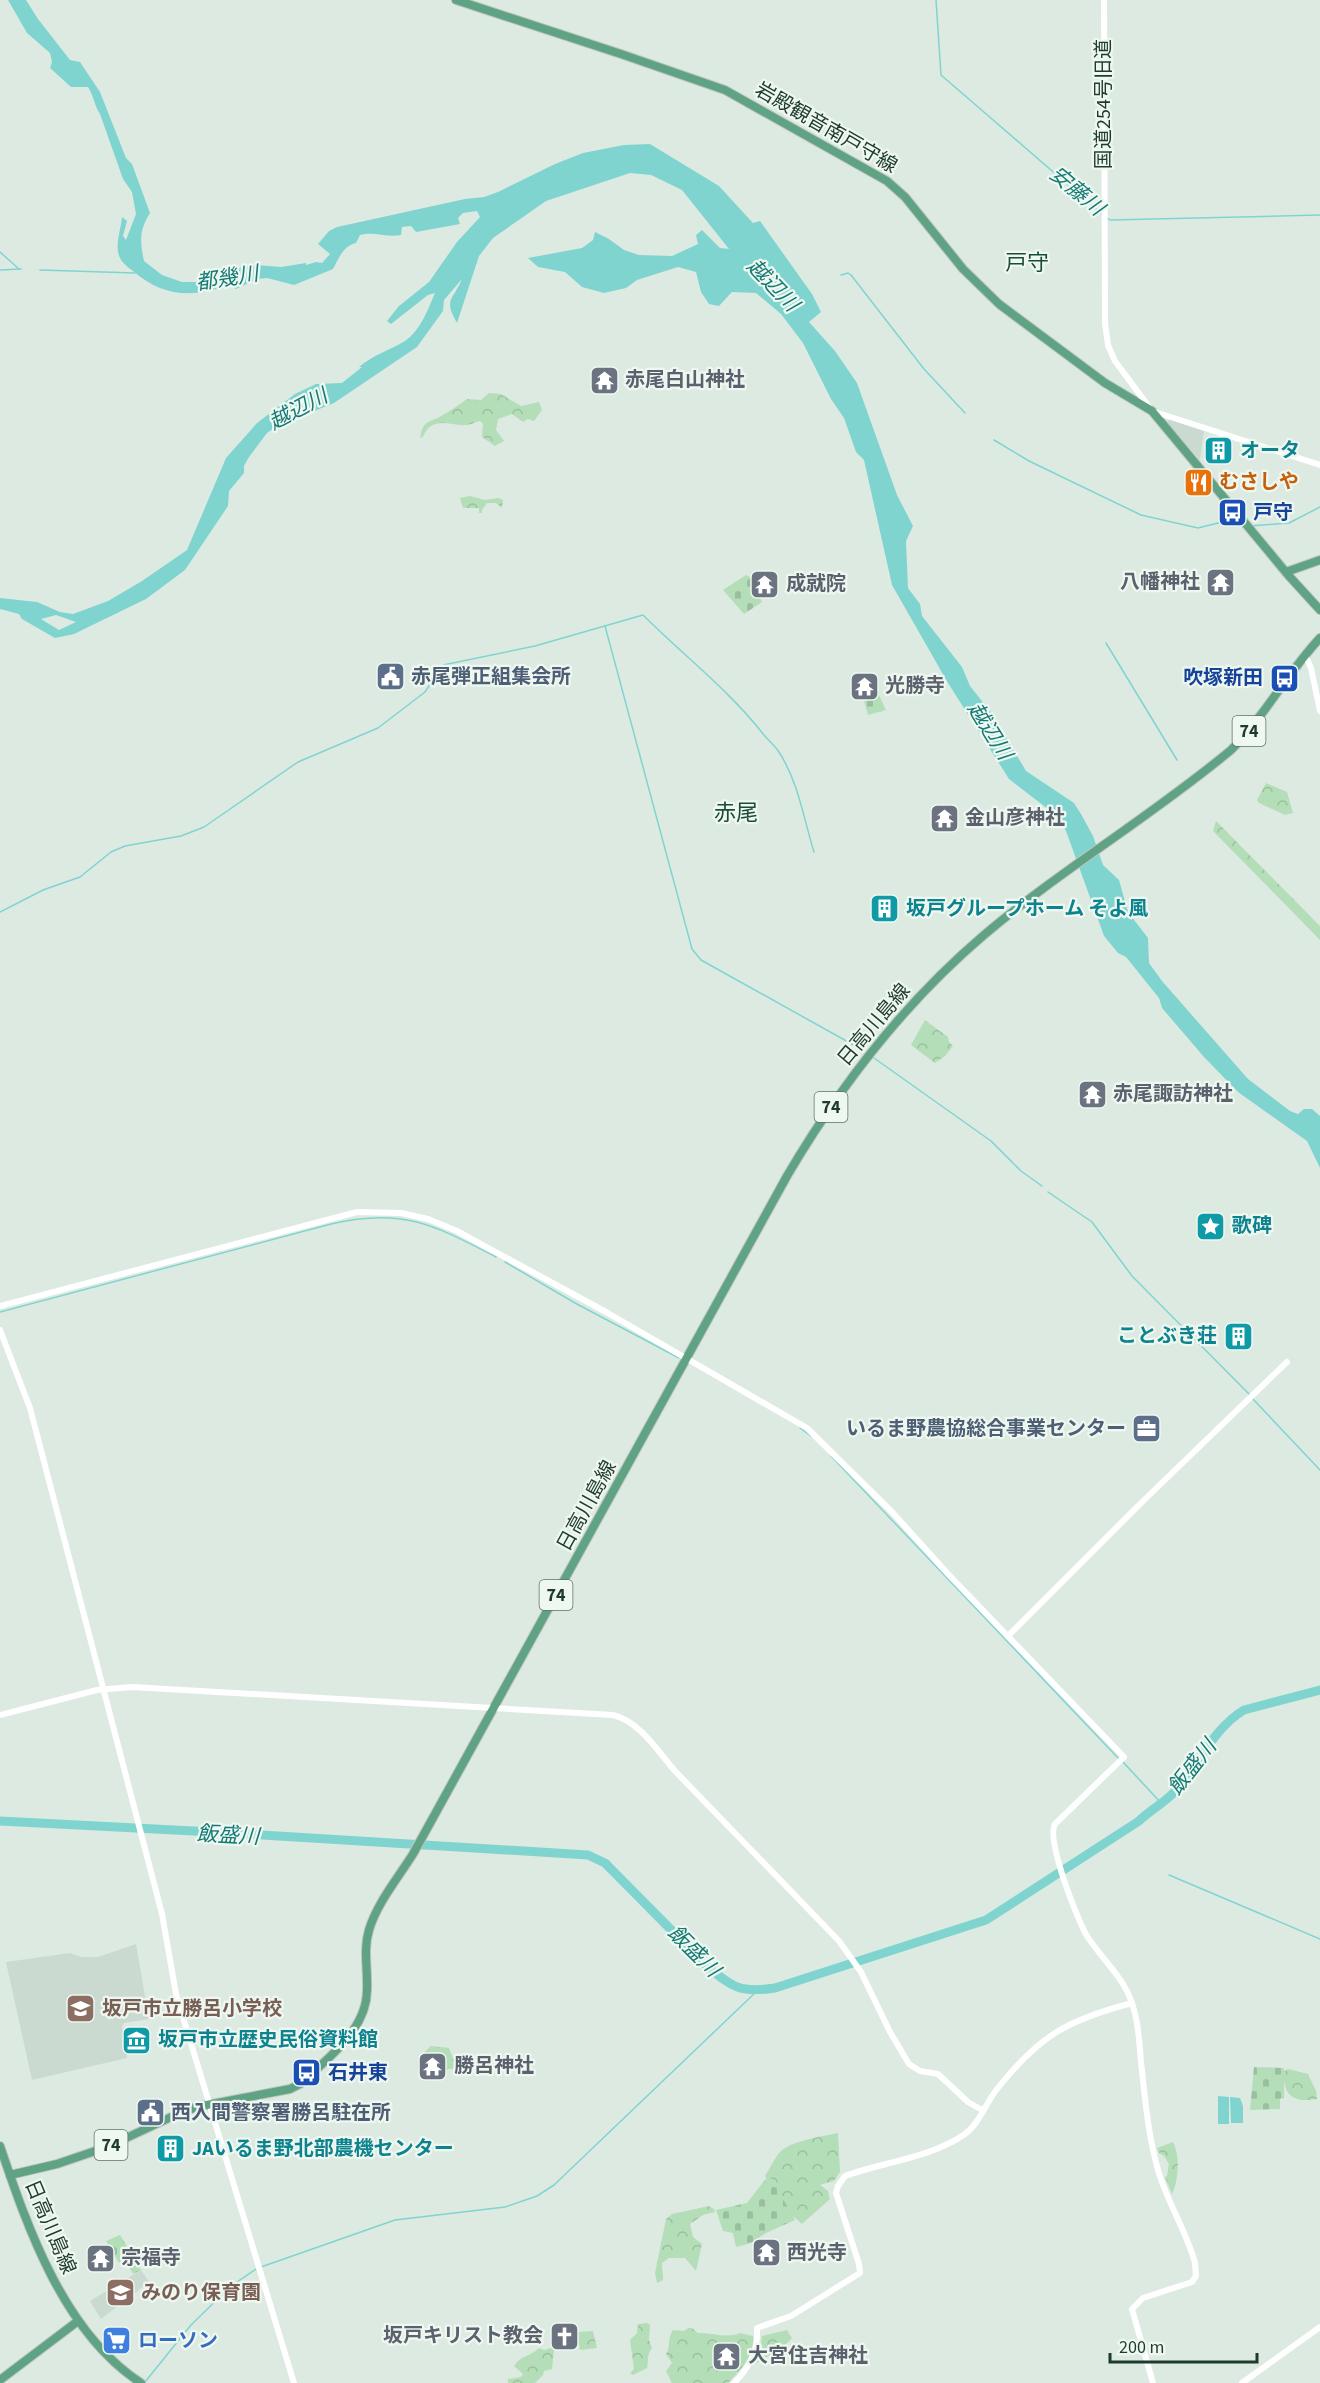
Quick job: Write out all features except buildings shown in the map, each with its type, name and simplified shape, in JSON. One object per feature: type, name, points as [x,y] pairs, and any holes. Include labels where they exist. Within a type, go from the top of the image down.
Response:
[{"type":"main road","name":"岩殿観音南戸守線","points":[[456,0],[725,90],[875,173],[905,197],[951,256],[999,304],[1105,383],[1152,411],[1286,572]]},
{"type":"main road","points":[[1320,560],[1286,572],[1320,610]]},
{"type":"main road","name":"日高川島線","points":[[140,2383],[108,2357],[78,2321],[46,2263],[10,2175],[57,2164],[107,2147],[168,2118],[208,2105],[271,2095],[290,2089],[300,2084],[351,2035],[358,2024],[367,1998],[366,1954],[369,1930],[381,1904],[412,1854],[807,1142],[857,1070],[912,1004],[951,964],[984,935],[1159,806],[1239,742],[1320,638]]},
{"type":"main road","points":[[0,2146],[10,2175]]},
{"type":"main road","points":[[0,2380],[78,2321]]},
{"type":"street","name":"国道254号旧道","points":[[1104,0],[1107,336],[1111,353],[1122,373],[1152,411]]},
{"type":"street","points":[[1152,411],[1320,465]]},
{"type":"street","points":[[1305,655],[1311,668],[1320,711]]},
{"type":"street","points":[[0,1306],[357,1212],[378,1211],[428,1219],[457,1232],[687,1358],[807,1428],[892,1512],[949,1575],[1124,1757],[1055,1824],[1052,1833],[1065,1882],[1087,1936],[1122,1982],[1132,2002],[1137,2025],[1149,2127],[1158,2170],[1197,2270],[1192,2282],[1143,2298],[1132,2309],[1153,2383]]},
{"type":"street","points":[[0,1330],[30,1408],[162,1914],[176,1994],[294,2383]]},
{"type":"street","points":[[1009,1635],[1287,1362]]},
{"type":"street","points":[[0,1715],[103,1689],[132,1687],[613,1715],[630,1722],[826,1926],[848,1952],[909,2064],[920,2071],[938,2074],[968,2103],[982,2110]]},
{"type":"street","points":[[734,2383],[746,2371],[756,2350],[757,2328],[791,2316],[860,2273],[836,2193],[844,2176],[916,2155],[955,2139],[970,2129],[1009,2074],[1045,2038],[1093,2014],[1132,2002]]},
{"type":"street","points":[[1242,2383],[1320,2327]]},
{"type":"shaded area","points":[[1170,419],[1204,431],[1200,460],[1167,422]]},
{"type":"shaded area","name":"坂戸市立勝呂小学校","points":[[136,1944],[149,2019],[124,2023],[122,2026],[127,2058],[32,2080],[6,1962],[70,1953],[81,1957],[98,1957]]},
{"type":"shaded area","name":"みのり保育園","points":[[141,2270],[149,2282],[101,2319],[90,2301]]},
{"type":"green space","points":[[489,393],[501,394],[521,406],[539,402],[542,410],[534,421],[528,419],[523,422],[512,414],[498,419],[496,430],[504,441],[495,446],[482,437],[483,424],[480,421],[469,425],[436,424],[420,438],[428,422],[467,399],[481,400]]},
{"type":"green space","points":[[470,496],[485,500],[499,498],[503,500],[502,508],[496,503],[487,503],[482,513],[479,513],[479,508],[463,508],[460,498]]},
{"type":"green space","points":[[746,575],[757,583],[754,586],[762,602],[744,614],[723,590]]},
{"type":"green space","points":[[876,689],[886,710],[868,715],[863,697]]},
{"type":"green space","points":[[1266,783],[1287,792],[1293,813],[1285,815],[1259,803],[1257,800]]},
{"type":"green space","points":[[1216,821],[1320,926],[1320,940],[1213,831]]},
{"type":"green space","points":[[925,1020],[948,1037],[953,1046],[935,1063],[911,1045]]},
{"type":"green space","points":[[431,2046],[449,2048],[455,2063],[453,2069],[448,2069],[442,2074],[436,2057],[431,2056],[432,2060],[426,2063],[433,2079],[427,2081],[418,2063]]},
{"type":"green space","points":[[1254,2067],[1284,2068],[1284,2098],[1280,2099],[1280,2109],[1250,2110]]},
{"type":"green space","points":[[1288,2069],[1308,2074],[1317,2099],[1302,2100],[1291,2096],[1285,2087],[1283,2072]]},
{"type":"green space","points":[[838,2133],[840,2172],[834,2181],[820,2185],[828,2191],[830,2199],[802,2224],[790,2216],[765,2176],[778,2154],[785,2148]]},
{"type":"green space","points":[[1173,2142],[1178,2168],[1172,2194],[1165,2177],[1169,2164],[1157,2148]]},
{"type":"green space","points":[[769,2175],[795,2220],[766,2233],[751,2243],[736,2247],[733,2233],[723,2231],[716,2210],[747,2203]]},
{"type":"green space","points":[[709,2206],[715,2212],[703,2215],[690,2224],[693,2237],[702,2244],[696,2271],[685,2258],[669,2258],[662,2263],[663,2280],[657,2283],[655,2273],[666,2219],[672,2214]]},
{"type":"green space","points":[[120,2235],[141,2270],[133,2274],[125,2260],[119,2263],[106,2241]]},
{"type":"green space","points":[[638,2324],[650,2325],[649,2340],[652,2348],[648,2356],[647,2368],[633,2375],[630,2373],[634,2369],[630,2340],[637,2333]]},
{"type":"green space","points":[[688,2328],[698,2333],[735,2335],[740,2333],[753,2336],[753,2349],[742,2368],[728,2383],[672,2383],[666,2371],[672,2363],[666,2354],[670,2336],[673,2330],[684,2331]]},
{"type":"green space","points":[[787,2330],[792,2338],[782,2348],[786,2353],[770,2355],[755,2364],[764,2351],[761,2343],[762,2336]]},
{"type":"green space","points":[[593,2331],[597,2348],[580,2350],[577,2332]]},
{"type":"green space","points":[[539,2348],[554,2350],[552,2369],[544,2371],[535,2383],[508,2383],[508,2379],[521,2377],[523,2374],[514,2366],[517,2362]]},
{"type":"water","points":[[8,0],[26,0],[70,60],[80,62],[100,92],[126,158],[132,164],[150,213],[141,236],[144,261],[162,275],[182,282],[206,282],[242,267],[257,265],[281,267],[322,263],[330,254],[318,244],[329,231],[337,227],[465,199],[484,197],[583,153],[624,145],[650,144],[719,186],[753,223],[760,221],[812,294],[821,312],[809,322],[835,351],[857,383],[897,495],[913,526],[906,541],[908,588],[920,604],[922,616],[962,667],[970,686],[993,715],[1026,771],[1074,803],[1093,836],[1103,865],[1119,880],[1128,912],[1148,938],[1149,963],[1162,981],[1248,1079],[1290,1111],[1298,1114],[1304,1109],[1312,1109],[1320,1116],[1320,1168],[1307,1141],[1238,1092],[1204,1057],[1162,1008],[1159,998],[1126,957],[1118,953],[1104,936],[1066,831],[1057,816],[1009,779],[948,683],[892,585],[864,460],[856,452],[844,418],[831,399],[803,343],[781,314],[756,293],[732,292],[719,306],[709,304],[701,292],[696,272],[678,267],[637,280],[626,288],[604,293],[582,287],[565,272],[538,267],[528,258],[582,248],[593,240],[595,232],[624,250],[639,255],[672,256],[698,244],[696,235],[702,230],[720,248],[729,249],[682,190],[651,175],[630,173],[546,201],[493,238],[479,256],[457,323],[450,304],[462,279],[444,300],[443,311],[417,347],[334,403],[277,426],[267,433],[249,457],[244,466],[244,473],[229,491],[228,506],[185,570],[146,599],[74,634],[55,638],[22,619],[19,614],[0,609],[0,598],[37,602],[60,612],[73,614],[108,601],[187,550],[226,458],[257,423],[295,394],[316,384],[342,383],[364,363],[411,336],[423,319],[435,293],[428,295],[391,324],[387,321],[399,306],[429,282],[457,242],[480,217],[477,211],[463,213],[458,218],[460,224],[416,232],[411,226],[402,227],[401,235],[396,236],[360,235],[356,243],[342,253],[333,269],[294,285],[267,278],[257,279],[236,289],[230,284],[204,292],[168,291],[145,280],[121,260],[118,253],[122,217],[127,221],[123,236],[126,240],[136,214],[132,192],[123,179],[90,90],[88,87],[71,87],[50,68],[52,62],[50,53],[27,33]],"holes":[[[56,615],[76,622],[59,630],[41,619]]]},
{"type":"water","points":[[1218,2096],[1229,2097],[1229,2124],[1218,2124]]},
{"type":"water","points":[[1230,2097],[1240,2098],[1243,2106],[1243,2123],[1231,2123]]},
{"type":"waterway","name":"安藤川","points":[[936,0],[941,75],[1103,215]]},
{"type":"waterway","name":"安藤川","points":[[1107,218],[1110,220],[1320,215]]},
{"type":"waterway","points":[[0,252],[19,269]]},
{"type":"waterway","points":[[0,270],[21,269]]},
{"type":"waterway","points":[[40,270],[135,273]]},
{"type":"waterway","points":[[841,275],[848,273],[851,275],[924,369],[965,413]]},
{"type":"waterway","points":[[994,440],[1029,461],[1141,515],[1198,528],[1218,523],[1243,525]]},
{"type":"waterway","points":[[1250,526],[1289,523],[1320,507]]},
{"type":"waterway","points":[[0,912],[43,890],[80,877],[111,852],[125,846],[181,836],[204,827],[298,762],[378,728],[425,692],[443,665],[535,646],[643,615],[736,703],[777,750],[786,763],[796,788],[814,852]]},
{"type":"waterway","points":[[605,626],[692,949],[701,960],[859,1048]]},
{"type":"waterway","points":[[1106,643],[1177,760]]},
{"type":"waterway","points":[[874,1058],[991,1141],[1021,1171],[1042,1186]]},
{"type":"waterway","points":[[1048,1192],[1092,1222],[1132,1276],[1249,1394]]},
{"type":"waterway","points":[[0,1312],[356,1219],[378,1217],[417,1222],[436,1228],[496,1257]]},
{"type":"waterway","points":[[505,1262],[575,1303],[679,1358]]},
{"type":"waterway","points":[[1252,1398],[1320,1470]]},
{"type":"waterway","points":[[800,1428],[811,1436]]},
{"type":"waterway","points":[[831,1456],[1119,1759]]},
{"type":"waterway","name":"飯盛川","points":[[0,1821],[588,1855],[605,1863],[708,1967],[731,1984],[754,1990],[775,1988],[986,1920],[1139,1821],[1174,1793],[1208,1746],[1233,1717],[1244,1710],[1320,1690]]},
{"type":"waterway","points":[[1123,1762],[1162,1804]]},
{"type":"waterway","points":[[1169,1875],[1320,1939]]},
{"type":"waterway","points":[[261,2267],[395,2220],[505,2207],[537,2196],[554,2185],[757,1991]]},
{"type":"waterway","points":[[145,2382],[191,2325],[231,2286],[256,2269]]},
{"type":"place","name":"赤尾白山神社","points":[[604,380]]},
{"type":"place","name":"オータ","points":[[1219,451]]},
{"type":"place","name":"むさしや","points":[[1198,482]]},
{"type":"place","name":"戸守","points":[[1232,513]]},
{"type":"place","name":"八幡神社","points":[[1221,582]]},
{"type":"place","name":"成就院","points":[[765,584]]},
{"type":"place","name":"赤尾弾正組集会所","points":[[390,677]]},
{"type":"place","name":"吹塚新田","points":[[1284,678]]},
{"type":"place","name":"光勝寺","points":[[864,686]]},
{"type":"place","name":"金山彦神社","points":[[944,818]]},
{"type":"place","name":"坂戸グループホーム そよ風","points":[[885,909]]},
{"type":"place","name":"赤尾諏訪神社","points":[[1092,1094]]},
{"type":"place","name":"歌碑","points":[[1211,1226]]},
{"type":"place","name":"ことぶき荘","points":[[1238,1336]]},
{"type":"place","name":"いるま野農協総合事業センター","points":[[1147,1429]]},
{"type":"place","name":"坂戸市立勝呂小学校","points":[[81,2009]]},
{"type":"place","name":"坂戸市立歴史民俗資料館","points":[[137,2040]]},
{"type":"place","name":"勝呂神社","points":[[433,2066]]},
{"type":"place","name":"石井東","points":[[307,2073]]},
{"type":"place","name":"西入間警察署勝呂駐在所","points":[[150,2113]]},
{"type":"place","name":"JAいるま野北部農機センター","points":[[171,2149]]},
{"type":"place","name":"西光寺","points":[[766,2253]]},
{"type":"place","name":"宗福寺","points":[[100,2258]]},
{"type":"place","name":"みのり保育園","points":[[120,2293]]},
{"type":"place","name":"坂戸キリスト教会","points":[[564,2336]]},
{"type":"place","name":"ローソン","points":[[117,2341]]},
{"type":"place","name":"大宮住吉神社","points":[[727,2356]]},
{"type":"district","name":"戸守","points":[[1027,263]]},
{"type":"district","name":"赤尾","points":[[736,813]]},
{"type":"water label","name":"都幾川","points":[[227,278]]},
{"type":"water label","name":"越辺川","points":[[773,285]]},
{"type":"water label","name":"越辺川","points":[[298,409]]},
{"type":"water label","name":"越辺川","points":[[990,731]]}]
